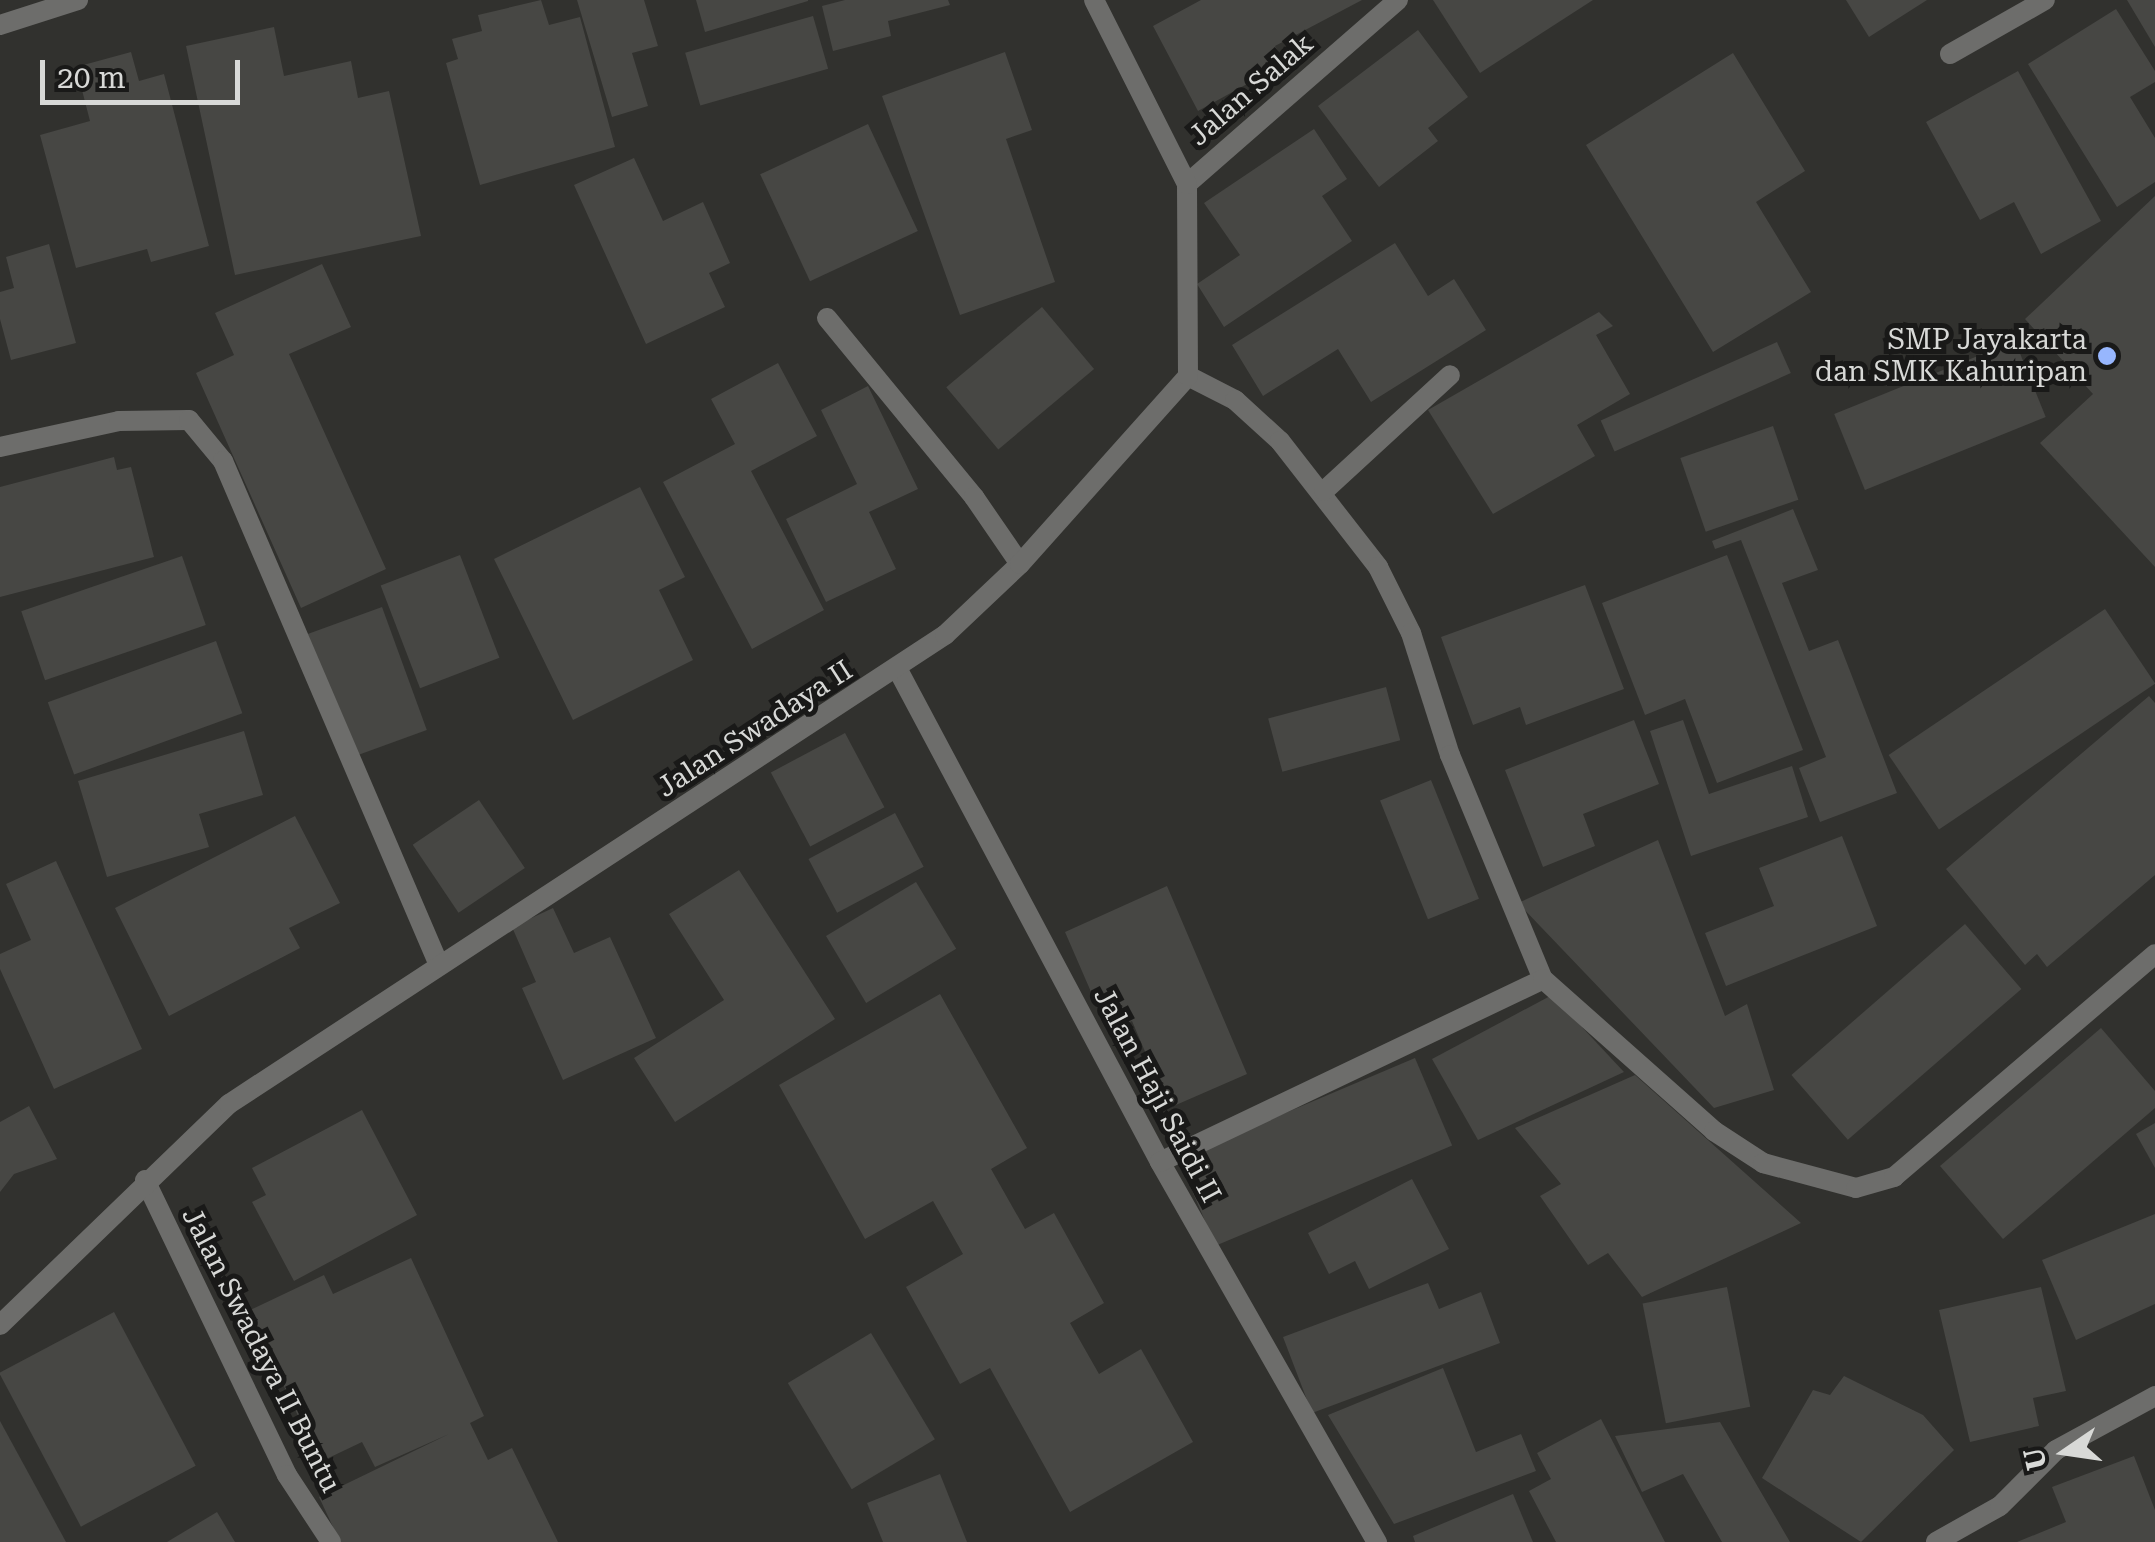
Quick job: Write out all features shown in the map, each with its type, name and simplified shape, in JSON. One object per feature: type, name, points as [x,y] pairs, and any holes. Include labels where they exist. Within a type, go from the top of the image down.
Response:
[{"type":"street","points":[[0,25],[78,0]]},
{"type":"street","points":[[1094,0],[1187,184],[1188,376],[1257,418],[1324,491],[1378,567],[1411,633],[1450,755],[1543,979],[1714,1131],[1763,1162],[1856,1188],[1894,1176],[2155,954]]},
{"type":"street","name":"Jalan Salak","points":[[1187,184],[1398,0]]},
{"type":"street","points":[[1950,54],[2044,0]]},
{"type":"street","points":[[827,318],[974,497],[1020,564]]},
{"type":"street","points":[[1324,491],[1450,374]]},
{"type":"street","name":"Jalan Swadaya II","points":[[0,1325],[144,1180],[229,1104],[898,670],[1020,564],[1188,376]]},
{"type":"street","points":[[0,447],[119,421],[189,420],[224,462],[439,965]]},
{"type":"street","name":"Jalan Haji Saidi II","points":[[898,670],[1160,1162],[1377,1542]]},
{"type":"street","points":[[1160,1162],[1543,979]]},
{"type":"street","name":"Jalan Swadaya II Buntu","points":[[144,1180],[288,1475],[331,1542]]},
{"type":"street","points":[[1936,1542],[2000,1506],[2056,1450],[2155,1396]]},
{"type":"building","points":[[541,0],[549,25],[580,17],[615,147],[480,185],[446,63],[458,59],[452,39],[482,31],[478,15]]},
{"type":"building","points":[[577,0],[644,0],[658,46],[632,53],[648,106],[612,117]]},
{"type":"building","points":[[696,0],[808,0],[808,1],[705,32]]},
{"type":"building","points":[[845,0],[948,0],[950,5],[888,21],[891,36],[833,51],[822,6]]},
{"type":"building","points":[[1201,0],[1362,0],[1275,46],[1285,63],[1198,111],[1153,26]]},
{"type":"building","points":[[1433,0],[1593,0],[1480,73]]},
{"type":"building","points":[[1846,0],[1927,0],[1869,37]]},
{"type":"building","points":[[2127,0],[2155,0],[2155,47]]},
{"type":"building","points":[[2116,9],[2155,71],[2155,82],[2130,97],[2155,138],[2155,182],[2117,207],[2028,64]]},
{"type":"building","points":[[813,16],[828,69],[700,106],[685,53]]},
{"type":"building","points":[[274,27],[284,76],[351,61],[358,98],[389,91],[421,236],[235,275],[186,46]]},
{"type":"building","points":[[1418,30],[1468,97],[1428,128],[1438,141],[1379,187],[1318,106]]},
{"type":"building","points":[[131,52],[139,81],[164,74],[209,246],[151,262],[147,249],[76,268],[40,135],[90,121],[76,67]]},
{"type":"building","points":[[1005,52],[1032,130],[1006,139],[1055,282],[960,315],[882,96]]},
{"type":"building","points":[[1733,53],[1805,171],[1756,202],[1811,292],[1713,352],[1586,145]]},
{"type":"building","points":[[2018,71],[2101,221],[2041,254],[2014,202],[1980,220],[1926,122]]},
{"type":"building","points":[[868,124],[918,231],[810,281],[760,174]]},
{"type":"building","points":[[1314,129],[1347,179],[1322,196],[1352,241],[1224,327],[1197,284],[1240,255],[1204,203]]},
{"type":"building","points":[[634,158],[663,221],[703,202],[730,263],[709,273],[725,307],[646,344],[574,185]]},
{"type":"building","name":"SMP Jayakarta dan SMK Kahuripan","points":[[2155,196],[2155,567],[2040,443],[2093,394],[2025,319]]},
{"type":"building","points":[[1395,243],[1428,296],[1454,279],[1486,330],[1371,402],[1338,349],[1263,396],[1232,345]]},
{"type":"building","points":[[49,244],[76,343],[11,360],[0,319],[0,292],[14,288],[6,257]]},
{"type":"building","points":[[322,264],[351,327],[289,354],[386,569],[301,608],[196,373],[234,355],[215,313]]},
{"type":"building","points":[[1042,307],[1094,369],[998,449],[946,387]]},
{"type":"building","points":[[1599,312],[1613,326],[1596,335],[1630,394],[1577,425],[1595,456],[1493,514],[1428,410]]},
{"type":"building","points":[[2015,341],[2046,417],[1865,490],[1834,414]]},
{"type":"building","points":[[1777,342],[1791,373],[1615,452],[1601,421]]},
{"type":"building","points":[[778,363],[817,436],[751,471],[824,610],[752,649],[663,482],[735,444],[711,399]]},
{"type":"building","points":[[868,386],[918,489],[869,512],[896,569],[826,602],[786,519],[857,484],[821,410]]},
{"type":"building","points":[[1773,426],[1798,500],[1706,532],[1680,458]]},
{"type":"building","points":[[114,457],[117,470],[131,467],[154,557],[0,597],[0,487]]},
{"type":"building","points":[[640,487],[685,577],[659,590],[693,660],[573,720],[494,559]]},
{"type":"building","points":[[1793,509],[1818,570],[1782,583],[1809,651],[1838,640],[1897,793],[1820,822],[1799,768],[1826,757],[1741,540],[1715,549],[1712,541]]},
{"type":"building","points":[[460,555],[499,658],[420,688],[381,585]]},
{"type":"building","points":[[1727,555],[1803,750],[1717,783],[1685,699],[1645,715],[1602,603]]},
{"type":"building","points":[[182,556],[206,625],[45,680],[21,611]]},
{"type":"building","points":[[1585,585],[1624,689],[1526,725],[1520,707],[1473,725],[1441,637]]},
{"type":"building","points":[[382,607],[427,730],[353,757],[308,634]]},
{"type":"building","points":[[2105,609],[2155,684],[1939,830],[1889,755]]},
{"type":"building","points":[[216,641],[242,713],[74,775],[48,702]]},
{"type":"building","points":[[1386,687],[1400,740],[1282,772],[1268,719]]},
{"type":"building","points":[[2149,696],[2155,703],[2155,875],[2047,967],[2037,954],[2025,965],[1946,869]]},
{"type":"building","points":[[1634,720],[1659,784],[1583,814],[1595,846],[1543,867],[1505,770]]},
{"type":"building","points":[[1683,720],[1709,794],[1792,766],[1808,817],[1691,856],[1650,731]]},
{"type":"building","points":[[244,731],[263,795],[199,814],[209,847],[107,877],[78,781]]},
{"type":"building","points":[[845,733],[884,807],[810,847],[771,772]]},
{"type":"building","points":[[1431,780],[1479,899],[1428,919],[1380,801]]},
{"type":"building","points":[[479,800],[525,868],[459,913],[413,845]]},
{"type":"building","points":[[895,813],[924,867],[837,913],[808,859]]},
{"type":"building","points":[[295,816],[340,903],[289,928],[300,948],[169,1016],[115,908]]},
{"type":"building","points":[[1842,836],[1877,926],[1726,986],[1705,933],[1774,906],[1759,868]]},
{"type":"building","points":[[1658,840],[1725,1016],[1747,1004],[1774,1090],[1714,1108],[1518,903]]},
{"type":"building","points":[[56,861],[142,1049],[54,1089],[0,969],[0,954],[31,940],[6,884]]},
{"type":"building","points":[[739,870],[835,1019],[675,1122],[634,1058],[724,1000],[669,914]]},
{"type":"building","points":[[916,882],[956,949],[866,1003],[826,936]]},
{"type":"building","points":[[1167,886],[1247,1074],[1169,1108],[1132,1021],[1108,1031],[1065,932]]},
{"type":"building","points":[[553,908],[574,953],[610,937],[656,1038],[563,1080],[522,988],[536,982],[512,927]]},
{"type":"building","points":[[1965,924],[2021,989],[1848,1140],[1791,1075]]},
{"type":"building","points":[[940,994],[1027,1148],[991,1169],[1025,1229],[1054,1213],[1104,1303],[1070,1323],[1099,1374],[1141,1349],[1193,1442],[1070,1512],[990,1368],[960,1384],[906,1287],[963,1254],[933,1201],[865,1239],[779,1085]]},
{"type":"building","points":[[1552,995],[1624,1072],[1478,1140],[1432,1059]]},
{"type":"building","points":[[2101,1028],[2155,1091],[2155,1108],[2003,1239],[1940,1166]]},
{"type":"building","points":[[1415,1058],[1452,1145],[1216,1246],[1178,1158]]},
{"type":"building","points":[[1635,1075],[1801,1223],[1642,1297],[1608,1253],[1588,1265],[1540,1196],[1561,1184],[1515,1128]]},
{"type":"building","points":[[29,1106],[57,1159],[14,1174],[0,1192],[0,1122]]},
{"type":"building","points":[[362,1110],[417,1215],[294,1281],[252,1202],[266,1195],[252,1168]]},
{"type":"building","points":[[2155,1123],[2155,1168],[2136,1134]]},
{"type":"building","points":[[1412,1179],[1449,1249],[1369,1289],[1355,1261],[1329,1274],[1308,1233]]},
{"type":"building","points":[[2155,1214],[2155,1304],[2076,1340],[2042,1260]]},
{"type":"building","points":[[411,1258],[484,1416],[470,1423],[488,1460],[512,1448],[558,1542],[340,1542],[319,1497],[449,1434],[375,1467],[362,1442],[320,1462],[248,1311],[324,1275],[333,1294]]},
{"type":"building","points":[[1428,1283],[1439,1309],[1481,1292],[1500,1343],[1312,1413],[1283,1337]]},
{"type":"building","points":[[1727,1287],[1750,1407],[1666,1423],[1643,1303]]},
{"type":"building","points":[[2041,1287],[2066,1391],[2033,1398],[2039,1426],[1970,1442],[1939,1310]]},
{"type":"building","points":[[114,1312],[196,1466],[81,1527],[0,1373]]},
{"type":"building","points":[[871,1333],[935,1439],[852,1489],[788,1383]]},
{"type":"building","points":[[1443,1368],[1476,1452],[1521,1434],[1536,1471],[1394,1524],[1328,1415]]},
{"type":"building","points":[[1844,1376],[1923,1415],[1954,1450],[1861,1542],[1762,1478],[1813,1390],[1830,1395]]},
{"type":"building","points":[[1601,1419],[1665,1542],[1556,1542],[1529,1491],[1551,1479],[1537,1453]]},
{"type":"building","points":[[0,1421],[66,1542],[0,1542]]},
{"type":"building","points":[[1720,1422],[1790,1542],[1722,1542],[1683,1474],[1642,1492],[1615,1436]]},
{"type":"building","points":[[2134,1456],[2155,1510],[2155,1542],[2017,1542],[2066,1522],[2052,1487]]},
{"type":"building","points":[[940,1474],[967,1542],[883,1542],[867,1503]]},
{"type":"building","points":[[1513,1494],[1533,1542],[1415,1542],[1413,1536]]},
{"type":"building","points":[[217,1512],[235,1542],[167,1542]]},
{"type":"place","name":"SMP Jayakarta dan SMK Kahuripan","points":[[2107,356]]}]
